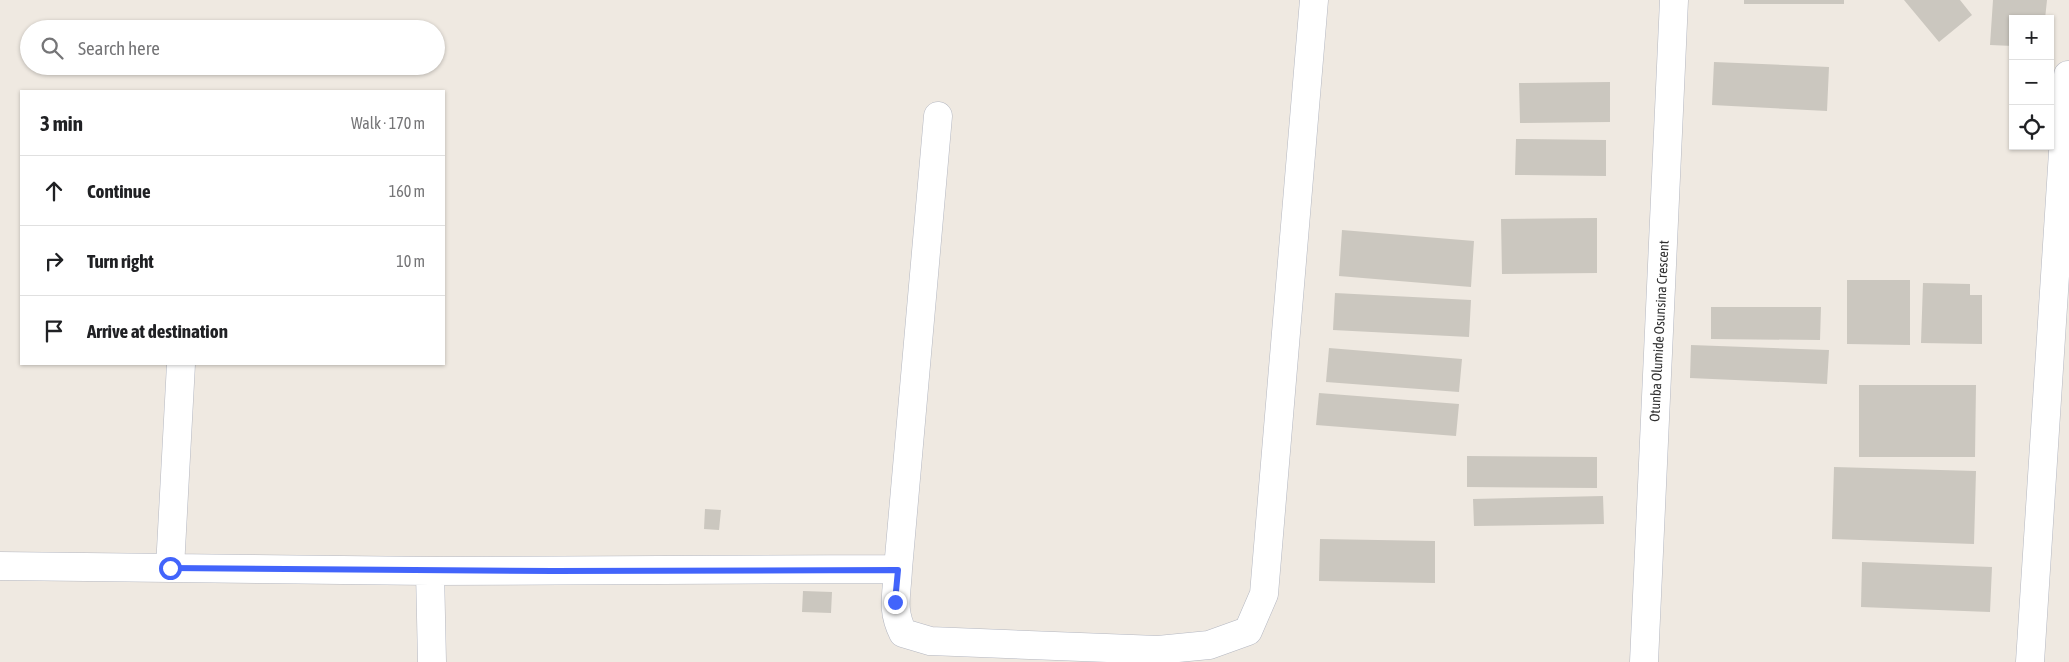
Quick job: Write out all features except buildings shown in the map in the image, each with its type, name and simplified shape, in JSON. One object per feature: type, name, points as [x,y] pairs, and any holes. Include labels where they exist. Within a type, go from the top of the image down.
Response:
[{"type":"street","points":[[938,116],[895,602],[896,619],[903,633],[930,642],[1158,650],[1209,645],[1248,631],[1264,594],[1314,0]]},
{"type":"street","name":"Otunba Olumide Osunsina Crescent","points":[[1644,662],[1674,0]]},
{"type":"street","points":[[2030,662],[2068,75]]},
{"type":"street","points":[[170,568],[181,365]]},
{"type":"street","points":[[0,566],[430,571],[898,570]]},
{"type":"street","points":[[430,571],[432,662]]},
{"type":"route","points":[[170,568],[430,571],[898,570],[895,602]]}]
